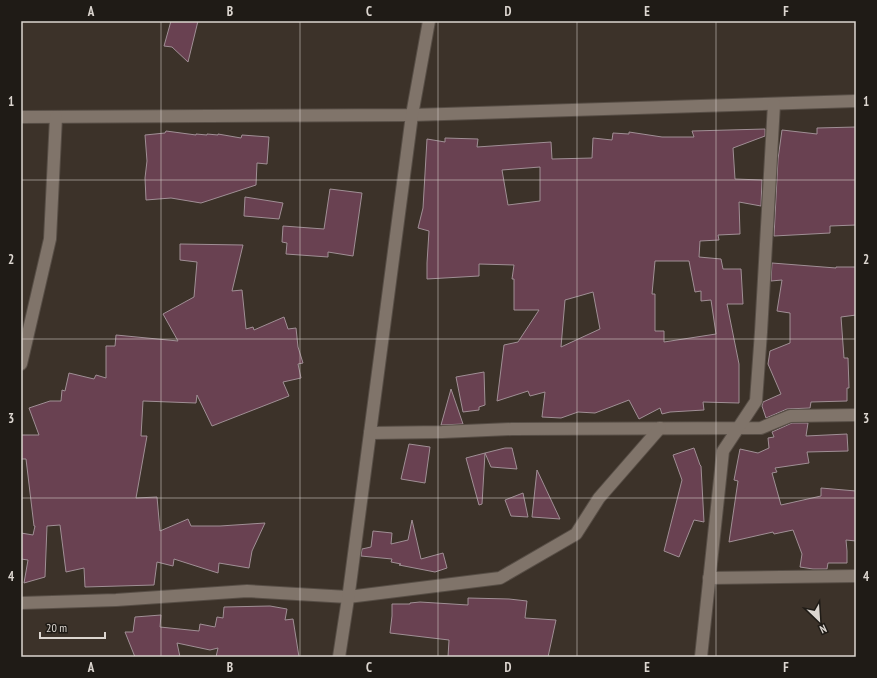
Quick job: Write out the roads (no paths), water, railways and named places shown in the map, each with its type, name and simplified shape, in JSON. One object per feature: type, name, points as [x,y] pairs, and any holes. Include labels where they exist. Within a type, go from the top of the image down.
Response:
[{"type":"street","points":[[339,657],[412,115],[429,21]]},
{"type":"street","points":[[21,117],[412,115],[856,101]]},
{"type":"street","points":[[701,657],[723,451],[756,401],[774,104]]},
{"type":"street","points":[[21,364],[50,239],[56,117]]},
{"type":"street","points":[[370,433],[512,429],[761,428],[790,416],[856,415]]},
{"type":"street","points":[[21,603],[116,600],[247,591],[348,597],[500,578],[576,534],[599,498],[660,428]]},
{"type":"street","points":[[709,578],[856,576]]}]
